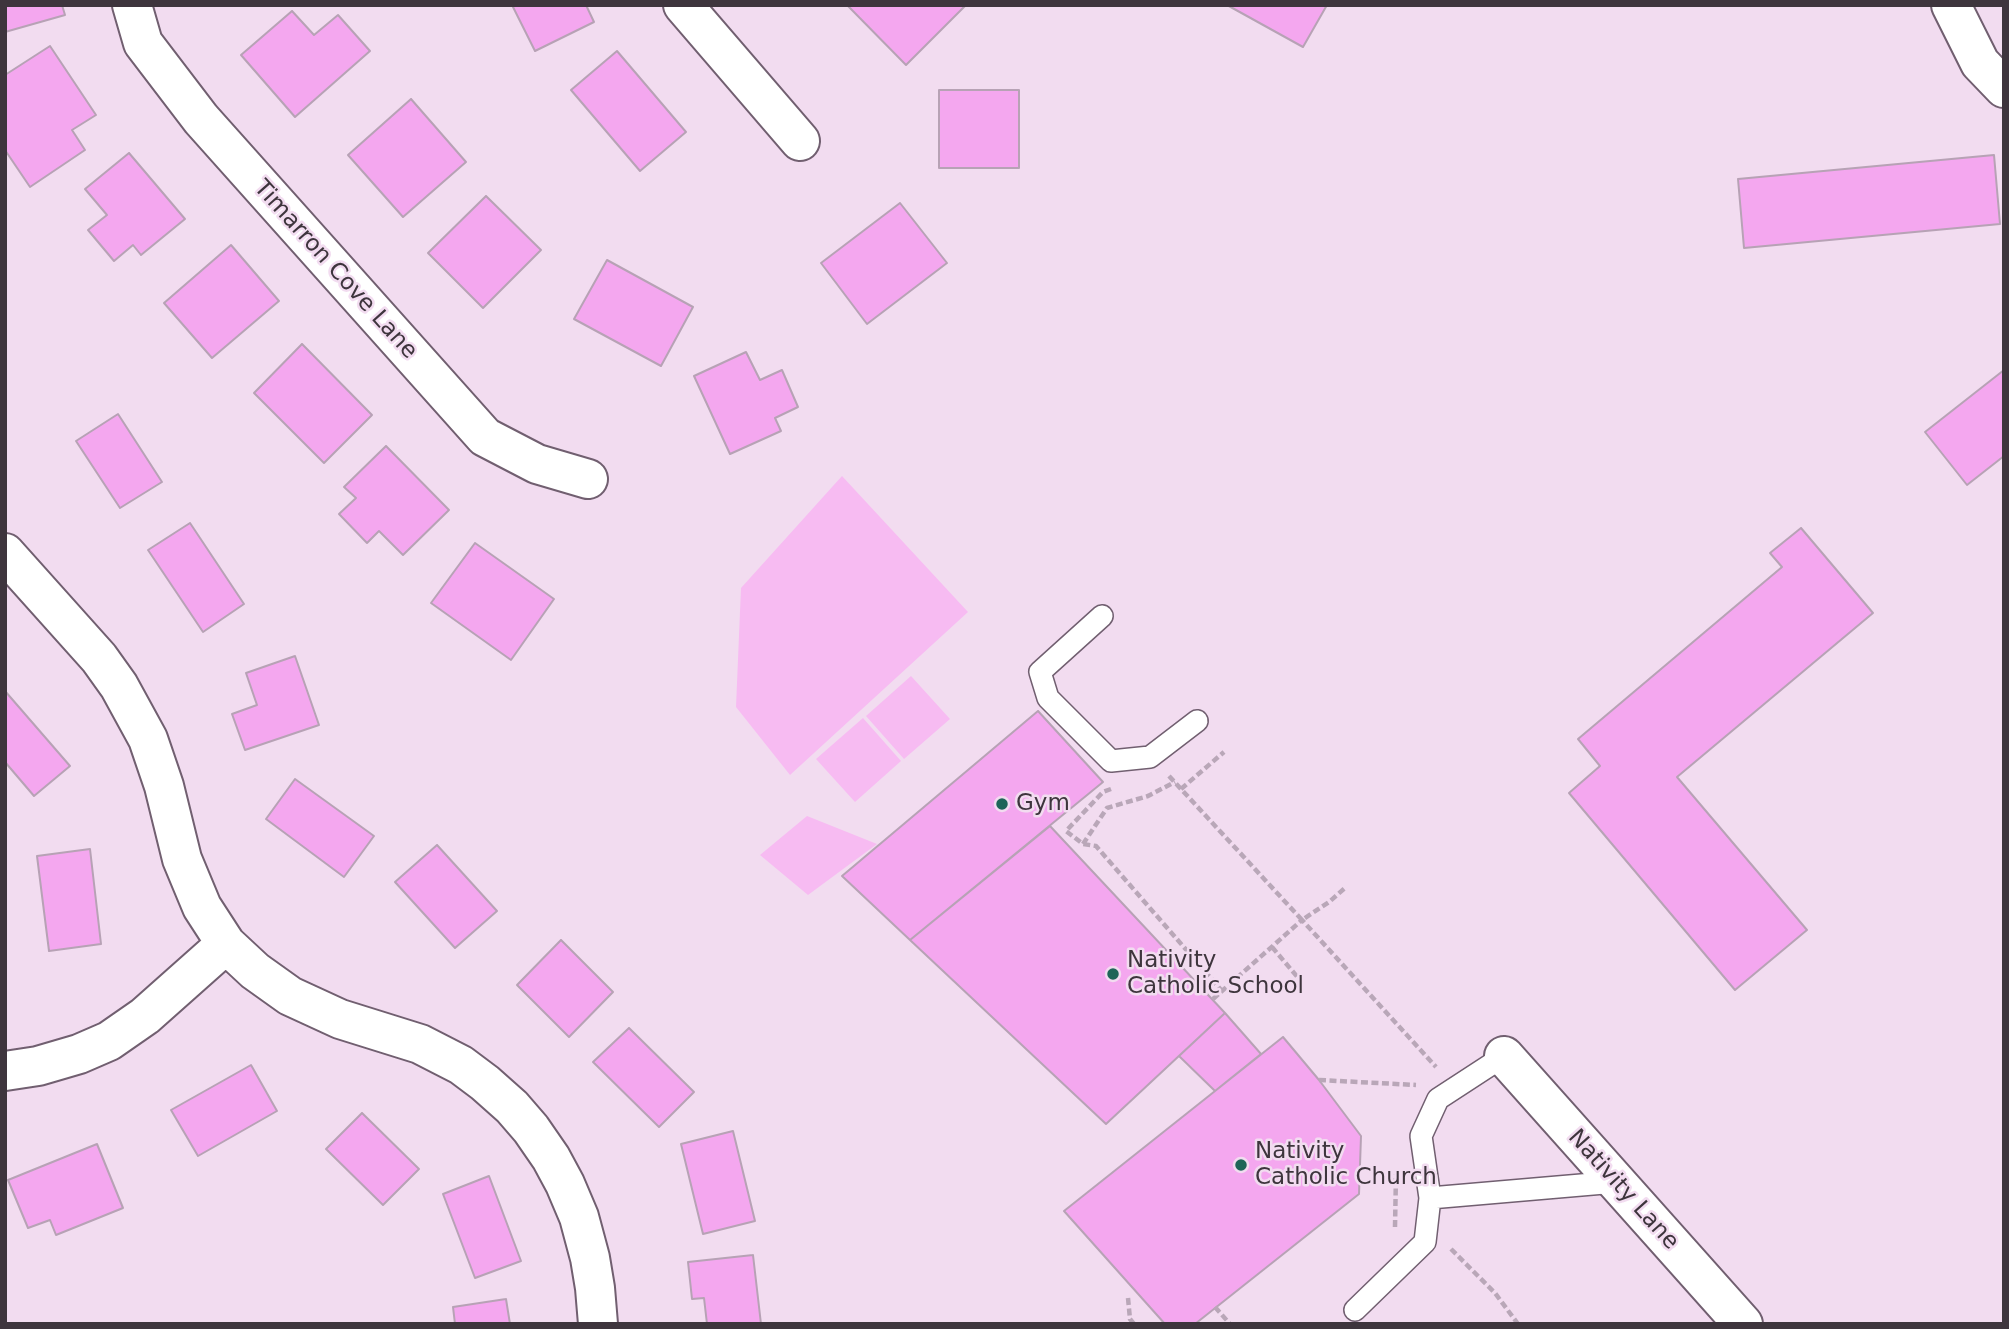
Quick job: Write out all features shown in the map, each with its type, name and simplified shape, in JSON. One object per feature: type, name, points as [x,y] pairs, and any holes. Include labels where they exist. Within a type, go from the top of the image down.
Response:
[{"type":"street","name":"Timarron Cove Lane","points":[[132,5],[143,43],[201,119],[485,437],[537,464],[588,479]]},
{"type":"street","points":[[683,5],[800,141]]},
{"type":"street","points":[[1951,5],[1980,63],[2004,88]]},
{"type":"street","points":[[5,553],[99,658],[119,686],[148,740],[192,883],[202,907],[226,944],[255,971],[290,996],[340,1019],[420,1044],[461,1065],[512,1107],[531,1129],[551,1158],[579,1217],[590,1258],[598,1324]]},
{"type":"street","points":[[5,1071],[38,1066],[79,1054],[109,1041],[145,1016],[226,944]]},
{"type":"street","name":"Nativity Lane","points":[[1504,1056],[1743,1324]]},
{"type":"lane","points":[[1102,616],[1040,672],[1048,698],[1111,761],[1150,757],[1196,722]]},
{"type":"lane","points":[[1355,1310],[1425,1242],[1430,1198],[1421,1136],[1438,1098],[1504,1056]]},
{"type":"lane","points":[[1430,1198],[1616,1182]]},
{"type":"path","points":[[1181,789],[1224,752]]},
{"type":"path","points":[[1163,770],[1437,1068],[1441,1064]]},
{"type":"path","points":[[1083,844],[1107,808],[1148,796],[1175,782]]},
{"type":"path","points":[[1121,786],[1103,792],[1066,831],[1083,844],[1096,846],[1223,991]]},
{"type":"path","points":[[1213,999],[1302,920],[1345,888]]},
{"type":"path","points":[[1272,947],[1300,980]]},
{"type":"path","points":[[1319,1080],[1415,1086],[1426,1077]]},
{"type":"path","points":[[1449,1248],[1495,1293],[1518,1324]]},
{"type":"path","points":[[1128,1298],[1130,1319],[1134,1324]]},
{"type":"path","points":[[1215,1307],[1230,1324]]},
{"type":"shaded area","points":[[842,476],[968,612],[790,775],[736,707],[741,588]]},
{"type":"shaded area","points":[[911,676],[950,719],[904,759],[866,716]]},
{"type":"shaded area","points":[[863,718],[901,761],[855,802],[816,759]]},
{"type":"shaded area","points":[[807,816],[877,844],[808,895],[760,855]]},
{"type":"building","points":[[5,5],[62,5],[65,15],[5,32]]},
{"type":"building","points":[[512,5],[586,5],[594,22],[535,51]]},
{"type":"building","points":[[847,5],[966,5],[906,65]]},
{"type":"building","points":[[1227,5],[1327,5],[1303,47]]},
{"type":"building","points":[[292,11],[314,35],[338,15],[370,51],[295,117],[241,55]]},
{"type":"building","points":[[50,46],[96,115],[72,130],[85,150],[30,187],[5,150],[5,75]]},
{"type":"building","points":[[617,51],[686,132],[640,171],[571,90]]},
{"type":"building","points":[[939,90],[1019,90],[1019,168],[939,168]]},
{"type":"building","points":[[411,99],[466,162],[403,217],[348,155]]},
{"type":"building","points":[[129,153],[185,219],[141,255],[133,245],[114,261],[88,230],[107,215],[85,189]]},
{"type":"building","points":[[1994,155],[2000,224],[1744,248],[1738,179]]},
{"type":"building","points":[[486,196],[541,250],[483,308],[428,253]]},
{"type":"building","points":[[900,203],[947,263],[867,324],[821,263]]},
{"type":"building","points":[[231,245],[279,301],[212,358],[164,303]]},
{"type":"building","points":[[607,260],[693,307],[661,366],[574,319]]},
{"type":"building","points":[[302,344],[372,415],[324,463],[254,393]]},
{"type":"building","points":[[746,352],[760,380],[782,370],[798,407],[775,418],[781,431],[730,454],[694,376]]},
{"type":"building","points":[[2004,370],[2004,456],[1967,485],[1925,432]]},
{"type":"building","points":[[118,414],[162,482],[120,508],[76,441]]},
{"type":"building","points":[[386,446],[449,510],[403,555],[379,531],[367,543],[339,514],[356,498],[344,487]]},
{"type":"building","points":[[190,523],[244,604],[203,632],[148,550]]},
{"type":"building","points":[[1801,528],[1873,613],[1677,777],[1807,930],[1735,990],[1569,793],[1600,766],[1578,739],[1782,567],[1770,553]]},
{"type":"building","points":[[475,543],[554,599],[511,660],[431,603]]},
{"type":"building","points":[[295,656],[319,725],[245,750],[232,714],[257,705],[246,673]]},
{"type":"building","points":[[5,691],[70,766],[34,796],[5,762]]},
{"type":"building","name":"Gym","points":[[1038,711],[1103,782],[910,940],[842,876]]},
{"type":"building","points":[[295,779],[374,836],[344,877],[266,819]]},
{"type":"building","points":[[1050,826],[1225,1013],[1106,1124],[910,940]]},
{"type":"building","points":[[437,845],[497,911],[455,948],[395,882]]},
{"type":"building","points":[[90,849],[101,944],[49,951],[37,856]]},
{"type":"building","points":[[561,940],[613,992],[569,1037],[517,985]]},
{"type":"building","points":[[1225,1013],[1261,1054],[1215,1091],[1179,1056]]},
{"type":"building","points":[[629,1028],[694,1092],[659,1127],[593,1062]]},
{"type":"building","name":"Nativity Catholic Church","points":[[1283,1037],[1361,1136],[1359,1194],[1195,1324],[1165,1324],[1064,1211]]},
{"type":"building","points":[[251,1065],[277,1111],[198,1156],[171,1110]]},
{"type":"building","points":[[362,1113],[419,1169],[383,1205],[326,1149]]},
{"type":"building","points":[[733,1131],[755,1221],[703,1234],[681,1144]]},
{"type":"building","points":[[97,1144],[123,1208],[56,1235],[50,1220],[28,1228],[8,1180]]},
{"type":"building","points":[[489,1176],[521,1261],[475,1278],[443,1194]]},
{"type":"building","points":[[753,1255],[761,1324],[707,1324],[704,1298],[692,1299],[688,1262]]},
{"type":"building","points":[[506,1299],[510,1324],[455,1324],[453,1307]]},
{"type":"place","name":"Gym","points":[[1002,804]]},
{"type":"place","name":"Nativity Catholic School","points":[[1113,974]]},
{"type":"place","name":"Nativity Catholic Church","points":[[1241,1165]]}]
